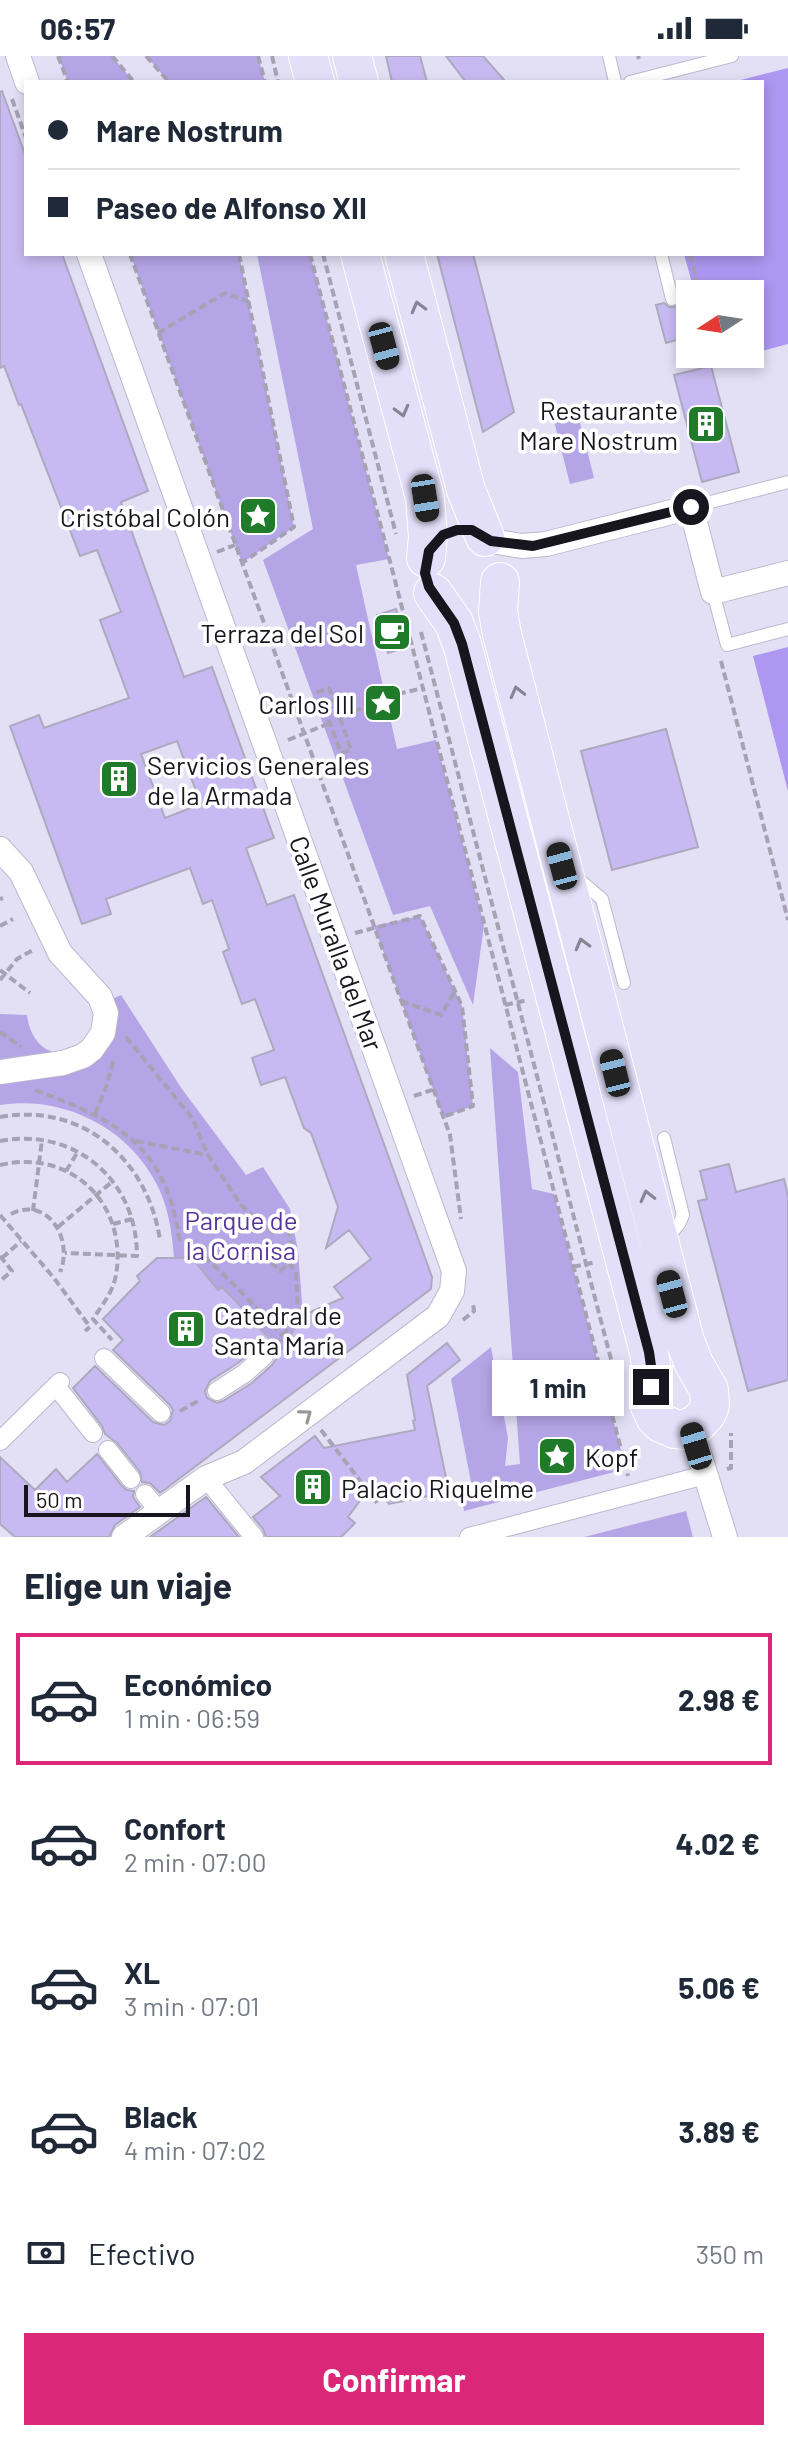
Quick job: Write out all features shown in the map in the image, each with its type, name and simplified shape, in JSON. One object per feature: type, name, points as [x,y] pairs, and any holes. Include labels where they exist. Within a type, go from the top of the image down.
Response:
[{"type":"main road","points":[[308,56],[314,80]]},
{"type":"main road","points":[[352,56],[358,80]]},
{"type":"main road","points":[[361,256],[425,498],[428,537],[419,579]]},
{"type":"main road","points":[[405,256],[466,490],[495,559],[502,634],[685,1341],[709,1390],[710,1405],[703,1419],[691,1428],[675,1429],[661,1423],[649,1403],[636,1395]]},
{"type":"main road","points":[[472,530],[495,559],[487,600],[466,608],[445,603],[419,579],[437,539],[450,532],[472,530]]},
{"type":"main road","points":[[419,579],[450,616],[462,644],[649,1352],[652,1373],[636,1395]]},
{"type":"main road","points":[[636,1395],[661,1373],[677,1368],[695,1371],[702,1377]]},
{"type":"street","points":[[18,56],[26,80]]},
{"type":"street","name":"Calle Muralla del Mar","points":[[90,256],[452,1263],[452,1291],[438,1316],[244,1462],[206,1478]]},
{"type":"street","points":[[495,559],[522,546],[546,544],[691,507],[713,592],[788,573]]},
{"type":"street","points":[[495,559],[546,544]]},
{"type":"street","points":[[0,849],[21,872],[60,953],[104,1003],[106,1024],[92,1049],[83,1056],[63,1063],[0,1072]]},
{"type":"street","points":[[217,1391],[245,1373],[271,1350]]},
{"type":"street","points":[[112,1352],[161,1413]]},
{"type":"street","points":[[0,1441],[58,1384],[93,1433]]},
{"type":"street","points":[[691,1428],[725,1537]]},
{"type":"street","points":[[108,1450],[131,1479]]},
{"type":"street","points":[[469,1537],[705,1475]]},
{"type":"street","points":[[124,1537],[152,1503],[206,1478],[254,1537]]},
{"type":"lane","points":[[609,56],[615,80]]},
{"type":"lane","points":[[638,80],[732,56]]},
{"type":"lane","points":[[661,256],[672,299]]},
{"type":"lane","points":[[691,507],[788,482]]},
{"type":"lane","points":[[713,592],[727,645],[788,629]]},
{"type":"lane","points":[[562,866],[602,899],[624,983]]},
{"type":"lane","points":[[660,1246],[683,1215],[664,1138]]},
{"type":"path","points":[[58,56],[67,80]]},
{"type":"path","points":[[112,56],[132,80]]},
{"type":"path","points":[[146,56],[167,80]]},
{"type":"path","points":[[258,56],[264,80]]},
{"type":"path","points":[[272,56],[278,80]]},
{"type":"path","points":[[131,256],[450,1135]]},
{"type":"path","points":[[239,256],[294,527],[242,563]]},
{"type":"path","points":[[311,256],[632,1494]]},
{"type":"path","points":[[324,256],[419,579],[636,1395]]},
{"type":"path","points":[[690,256],[696,280]]},
{"type":"path","points":[[158,333],[225,293],[249,302]]},
{"type":"path","points":[[719,656],[788,920]]},
{"type":"path","points":[[329,688],[340,718],[351,750],[341,753],[327,724],[318,692],[329,688]]},
{"type":"path","points":[[340,718],[385,697],[423,688]]},
{"type":"path","points":[[336,940],[374,926],[420,916],[462,1006],[473,1106],[443,1117]]},
{"type":"path","points":[[0,926],[13,919]]},
{"type":"path","points":[[0,980],[2,971],[33,950]]},
{"type":"path","points":[[2,971],[30,993]]},
{"type":"path","points":[[401,1001],[441,1015],[455,991]]},
{"type":"path","points":[[126,1037],[192,1118],[208,1155],[241,1205],[273,1232],[288,1227],[292,1245],[269,1260],[280,1271],[289,1263],[296,1272],[298,1314],[271,1350]]},
{"type":"path","points":[[27,1087],[109,1121],[134,1141],[152,1161],[163,1180],[176,1217],[179,1238],[227,1279],[283,1336]]},
{"type":"path","points":[[95,1114],[105,1090]]},
{"type":"path","points":[[0,1109],[1,1117],[34,1115],[63,1120],[89,1131],[110,1145],[145,1188],[160,1240]]},
{"type":"path","points":[[0,1141],[21,1138],[42,1140],[78,1152],[113,1181],[124,1199],[132,1219],[137,1256],[65,1253]]},
{"type":"path","points":[[33,1211],[42,1140]]},
{"type":"path","points":[[134,1141],[208,1155]]},
{"type":"path","points":[[66,1171],[78,1152]]},
{"type":"path","points":[[0,1165],[39,1163],[66,1171],[88,1185],[108,1210],[118,1255],[112,1289],[93,1319],[112,1352]]},
{"type":"path","points":[[58,1227],[113,1181]]},
{"type":"path","points":[[11,1214],[33,1211],[44,1215],[58,1227],[65,1253],[60,1272]]},
{"type":"path","points":[[0,1215],[78,1308],[90,1327],[85,1331]]},
{"type":"path","points":[[113,1224],[132,1219]]},
{"type":"path","points":[[0,1281],[12,1271],[1,1257],[22,1241]]},
{"type":"path","points":[[161,1413],[178,1412],[217,1391]]},
{"type":"path","points":[[325,1436],[378,1504]]},
{"type":"green space","points":[[58,56],[112,56],[132,80],[67,80]]},
{"type":"green space","points":[[146,56],[258,56],[264,80],[167,80]]},
{"type":"green space","points":[[131,256],[239,256],[294,527],[242,563]]},
{"type":"green space","points":[[257,256],[311,256],[389,559],[356,565],[397,749],[436,740],[484,925],[473,1005],[430,906],[393,915],[263,560],[313,529]]},
{"type":"green space","points":[[578,415],[594,478],[570,484],[554,421]]},
{"type":"green space","points":[[420,916],[462,1006],[473,1106],[443,1117],[374,926]]},
{"type":"green space","name":"Parque de la Cornisa","points":[[121,995],[182,1089],[246,1175],[263,1167],[290,1209],[298,1251],[303,1315],[283,1348],[249,1319],[222,1287],[218,1290],[192,1259],[174,1258],[169,1218],[163,1199],[143,1162],[127,1145],[109,1130],[68,1110],[23,1103],[0,1105],[0,1014],[27,1015],[34,1037],[44,1048],[58,1053],[66,1052],[86,1045],[104,1003]]},
{"type":"green space","points":[[490,1048],[518,1072],[532,1189],[554,1194],[626,1469],[464,1511],[461,1490],[472,1487],[451,1379],[491,1347],[508,1438],[505,1466],[520,1464]]},
{"type":"green space","points":[[686,1511],[693,1537],[584,1537],[592,1535]]},
{"type":"shaded area","points":[[788,68],[788,344],[764,350],[764,280],[691,280],[685,256],[764,256],[764,80],[741,80]]},
{"type":"shaded area","points":[[788,647],[788,791],[753,656]]},
{"type":"building","points":[[386,56],[420,56],[426,80],[392,80]]},
{"type":"building","points":[[446,56],[483,56],[504,80],[464,80]]},
{"type":"building","points":[[2,91],[24,152],[24,256],[63,256],[148,491],[121,502],[184,677],[212,667],[274,838],[246,848],[267,905],[294,895],[432,1277],[431,1289],[160,1493],[150,1483],[142,1482],[140,1472],[117,1443],[105,1434],[73,1388],[95,1366],[153,1422],[164,1425],[170,1421],[173,1410],[169,1404],[113,1350],[123,1340],[103,1319],[140,1281],[137,1276],[157,1258],[192,1258],[218,1290],[222,1287],[251,1317],[249,1319],[282,1349],[303,1315],[343,1298],[334,1287],[371,1259],[349,1230],[326,1248],[338,1207],[311,1133],[304,1128],[285,1077],[261,1085],[252,1058],[274,1050],[255,999],[242,1004],[223,952],[229,949],[212,900],[203,904],[190,868],[106,899],[111,914],[82,924],[10,726],[39,715],[44,728],[129,698],[100,620],[121,612],[97,550],[80,556],[21,404],[4,366],[0,368]],"holes":[[[177,741],[201,804],[165,818],[141,754]],[[267,1344],[273,1349],[276,1359],[272,1365],[252,1383],[223,1401],[217,1403],[207,1398],[205,1391],[210,1381],[261,1345]]]},
{"type":"building","points":[[438,256],[474,256],[514,412],[483,432]]},
{"type":"building","points":[[664,303],[675,307],[676,340],[666,343],[656,305]]},
{"type":"building","name":"Restaurante Mare Nostrum","points":[[712,368],[739,472],[702,482],[674,375]]},
{"type":"building","points":[[396,609],[407,647],[388,653],[377,615]]},
{"type":"building","points":[[666,729],[698,847],[612,870],[581,751]]},
{"type":"building","points":[[729,1164],[736,1192],[784,1179],[788,1196],[788,1380],[748,1391],[698,1201],[707,1199],[700,1171]]},
{"type":"building","points":[[447,1343],[460,1360],[427,1386],[449,1492],[389,1504],[373,1483],[348,1517],[355,1523],[341,1537],[266,1537],[253,1517],[280,1496],[261,1477],[315,1436],[324,1448],[415,1430],[407,1375]]},
{"type":"building","points":[[97,1454],[122,1486],[134,1491],[133,1497],[140,1507],[115,1525],[109,1537],[15,1537],[0,1524],[0,1457],[35,1490],[56,1469],[67,1482]]},
{"type":"building","points":[[206,1497],[239,1537],[150,1537]]},
{"type":"place","name":"Restaurante Mare Nostrum","points":[[706,424]]},
{"type":"place","name":"Cristóbal Colón","points":[[258,516]]},
{"type":"place","name":"Terraza del Sol","points":[[392,632]]},
{"type":"place","name":"Carlos III","points":[[383,703]]},
{"type":"place","name":"Servicios Generales de la Armada","points":[[119,779]]},
{"type":"place","name":"Catedral de Santa María","points":[[186,1329]]},
{"type":"place","name":"Kopf","points":[[557,1456]]},
{"type":"place","name":"Palacio Riquelme","points":[[313,1487]]},
{"type":"route","points":[[651,1387],[649,1352],[462,644],[446,608],[429,587],[424,565],[437,539],[457,530],[472,530],[491,541],[510,545],[533,546],[691,507]]}]
